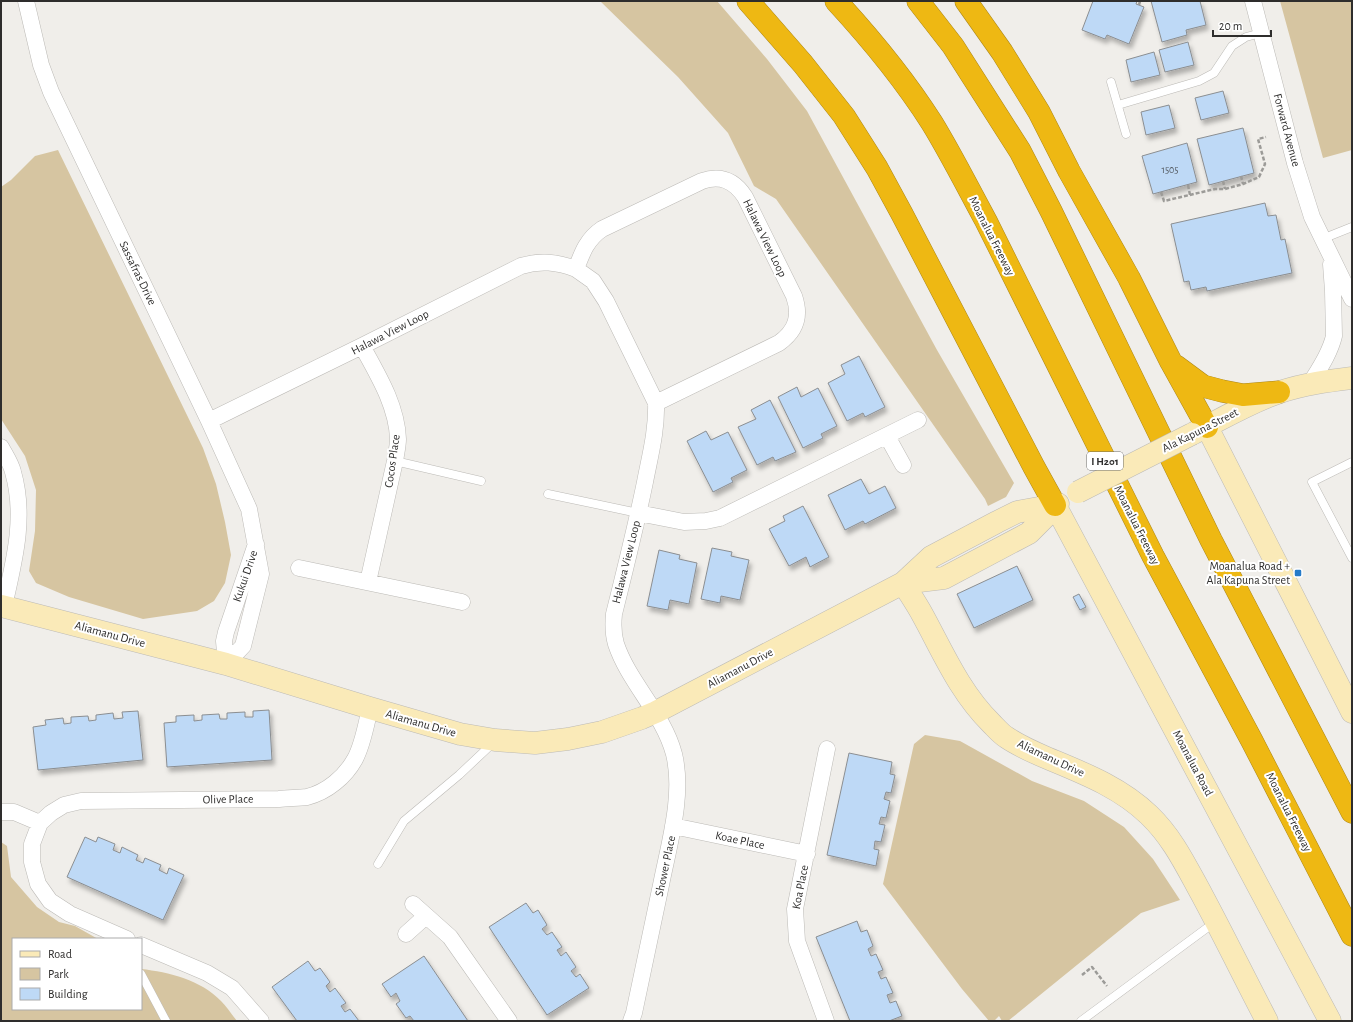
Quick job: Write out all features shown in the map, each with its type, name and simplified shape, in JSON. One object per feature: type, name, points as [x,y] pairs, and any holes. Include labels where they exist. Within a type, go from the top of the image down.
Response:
[{"type":"highway","points":[[748,1],[793,53],[844,116],[877,168],[1055,505]]},
{"type":"highway","name":"Moanalua Freeway","points":[[836,1],[865,33],[901,79],[932,123],[989,228],[1152,556],[1252,741],[1352,935]]},
{"type":"highway","points":[[918,1],[953,46],[1020,151],[1051,211],[1211,540],[1352,812]]},
{"type":"highway","points":[[966,1],[1002,52],[1038,112],[1129,278],[1171,362],[1200,430]]},
{"type":"highway","points":[[1171,362],[1203,386],[1243,395],[1279,392]]},
{"type":"street","name":"Sassafras Drive","points":[[26,1],[41,65],[51,92],[209,421],[249,509],[256,544]]},
{"type":"street","name":"Forward Avenue","points":[[1253,1],[1295,163],[1312,218],[1352,299]]},
{"type":"street","name":"Halawa View Loop","points":[[576,269],[587,243],[596,233],[702,181],[710,178],[720,178],[729,181],[745,196],[794,296],[797,311],[795,325],[791,332],[779,343],[656,403]]},
{"type":"street","name":"Forward Avenue","points":[[1310,384],[1325,358],[1334,336],[1331,256]]},
{"type":"street","name":"Halawa View Loop","points":[[209,421],[521,266],[532,262],[544,262],[556,263],[576,269],[593,281],[606,301],[656,403],[657,420],[655,435],[614,614],[613,628],[621,655],[641,690],[656,712]]},
{"type":"street","name":"Cocos Place","points":[[362,346],[389,398],[397,426],[398,441],[395,461],[368,582]]},
{"type":"street","name":"Ala Kapuna Street","points":[[903,583],[944,578],[1028,533],[1055,505],[1245,407],[1279,392],[1310,384],[1352,378]]},
{"type":"street","points":[[638,513],[684,522],[706,521],[720,518],[918,420]]},
{"type":"street","points":[[1200,430],[1352,712]]},
{"type":"street","points":[[887,436],[903,465]]},
{"type":"street","points":[[1,447],[13,470],[19,499],[19,526],[16,549],[2,606]]},
{"type":"street","name":"Moanalua Road","points":[[1055,505],[1330,1021]]},
{"type":"street","name":"Kukui Drive","points":[[226,664],[224,640],[226,632],[256,544]]},
{"type":"street","points":[[300,568],[462,602]]},
{"type":"street","name":"Aliamanu Drive","points":[[2,606],[226,664],[460,734],[495,740],[535,743],[568,739],[602,732],[656,712],[903,583],[922,614],[940,651],[965,692],[981,713],[1006,737],[1038,754],[1091,777],[1118,791],[1135,802],[1167,833],[1216,921],[1267,1021]]},
{"type":"street","name":"Olive Place","points":[[125,938],[70,914],[50,901],[38,884],[32,862],[32,844],[40,823],[51,813],[64,805],[81,801],[280,799],[307,797],[327,790],[346,772],[355,759],[365,732],[370,708]]},
{"type":"street","name":"Shower Place","points":[[631,1021],[634,1013],[673,826],[678,772],[673,752],[656,712]]},
{"type":"street","name":"Koa Place","points":[[826,1021],[796,941],[795,909],[827,749]]},
{"type":"street","points":[[1,812],[14,812],[40,823]]},
{"type":"street","name":"Koae Place","points":[[673,826],[807,854]]},
{"type":"street","points":[[413,904],[450,937],[508,1021]]},
{"type":"street","points":[[406,934],[426,916]]},
{"type":"street","points":[[142,945],[207,973],[232,988],[260,1021]]},
{"type":"lane","points":[[1118,105],[1199,82],[1214,73],[1232,46],[1246,37],[1261,33]]},
{"type":"lane","points":[[1111,82],[1126,134]]},
{"type":"lane","points":[[1322,239],[1352,227]]},
{"type":"lane","points":[[395,461],[481,481]]},
{"type":"lane","points":[[1351,555],[1312,482],[1352,462]]},
{"type":"lane","points":[[548,494],[638,513]]},
{"type":"lane","points":[[378,864],[404,821],[459,775],[495,740]]},
{"type":"lane","points":[[1081,1021],[1216,921]]},
{"type":"lane","points":[[142,976],[166,1021]]},
{"type":"path","points":[[1139,5],[1140,1]]},
{"type":"path","points":[[1161,192],[1164,201],[1243,184],[1259,176],[1265,164],[1258,140],[1266,137]]},
{"type":"path","points":[[1241,176],[1243,184]]},
{"type":"path","points":[[1223,181],[1225,188]]},
{"type":"path","points":[[1188,185],[1190,195]]},
{"type":"path","points":[[1082,975],[1092,967],[1105,983]]},
{"type":"green space","points":[[600,1],[717,1],[767,59],[807,111],[937,350],[1014,483],[1006,497],[988,506],[985,499],[776,199],[754,186],[728,133],[678,77]]},
{"type":"green space","points":[[1280,1],[1352,1],[1352,150],[1323,158]]},
{"type":"green space","points":[[58,150],[203,448],[216,484],[231,555],[225,583],[214,601],[197,611],[143,619],[69,597],[36,583],[29,571],[35,531],[36,490],[25,456],[1,419],[1,187],[11,180],[35,156]]},
{"type":"green space","points":[[925,735],[960,741],[1032,781],[1084,801],[1124,827],[1153,859],[1180,900],[1141,913],[1008,1021],[1002,1021],[999,1016],[994,1021],[989,1021],[962,989],[883,884],[914,744]]},
{"type":"green space","points":[[1,842],[7,846],[11,877],[37,907],[59,922],[75,926],[96,938],[12,938],[12,1010],[142,1010],[142,969],[162,972],[194,982],[221,1001],[237,1021],[1,1021]]},
{"type":"building","points":[[1093,1],[1137,1],[1136,4],[1144,7],[1129,44],[1107,35],[1105,39],[1082,30]]},
{"type":"building","points":[[1151,1],[1200,1],[1206,25],[1186,30],[1187,35],[1162,42]]},
{"type":"building","points":[[1188,42],[1194,65],[1165,72],[1159,50]]},
{"type":"building","points":[[1154,52],[1160,75],[1131,82],[1126,60]]},
{"type":"building","points":[[1223,91],[1229,113],[1201,120],[1195,98]]},
{"type":"building","points":[[1169,105],[1175,128],[1146,135],[1141,112]]},
{"type":"building","points":[[1243,128],[1254,173],[1209,185],[1197,139]]},
{"type":"building","points":[[1187,143],[1197,182],[1153,194],[1142,156]]},
{"type":"building","points":[[1265,203],[1268,216],[1276,215],[1281,240],[1285,239],[1292,273],[1207,291],[1206,287],[1191,290],[1189,281],[1184,282],[1171,224]]},
{"type":"building","points":[[859,356],[885,407],[865,417],[863,413],[847,421],[828,383],[845,374],[841,365]]},
{"type":"building","points":[[797,387],[801,397],[818,388],[837,426],[821,434],[823,438],[803,448],[778,397]]},
{"type":"building","points":[[770,400],[796,452],[775,461],[773,457],[757,465],[738,427],[756,419],[751,410]]},
{"type":"building","points":[[706,431],[711,440],[728,432],[747,470],[731,478],[733,482],[713,492],[687,441]]},
{"type":"building","points":[[861,479],[869,494],[885,486],[896,508],[865,524],[863,521],[845,530],[828,495]]},
{"type":"building","points":[[803,506],[829,557],[810,567],[806,557],[789,566],[769,529],[785,521],[783,516]]},
{"type":"building","points":[[712,548],[732,552],[731,556],[749,560],[740,600],[721,596],[720,603],[701,599]]},
{"type":"building","points":[[659,550],[680,555],[679,559],[697,563],[689,604],[670,600],[668,610],[647,606]]},
{"type":"building","points":[[1017,566],[1033,600],[974,628],[957,594]]},
{"type":"building","points":[[1079,594],[1086,607],[1080,610],[1073,597]]},
{"type":"building","points":[[269,710],[272,760],[167,767],[164,723],[176,722],[176,716],[194,715],[194,721],[202,720],[202,715],[219,714],[220,719],[227,719],[227,713],[245,712],[245,717],[253,717],[253,711]]},
{"type":"building","points":[[138,711],[143,760],[38,770],[33,727],[46,725],[45,720],[63,718],[64,724],[71,723],[71,717],[88,716],[89,721],[96,720],[96,715],[113,713],[114,719],[123,718],[122,712]]},
{"type":"building","points":[[849,753],[892,762],[890,774],[895,775],[891,793],[886,792],[884,799],[890,801],[886,818],[881,817],[879,824],[885,825],[881,842],[875,841],[874,849],[879,850],[876,866],[827,855]]},
{"type":"building","points":[[85,837],[96,842],[98,837],[115,844],[113,850],[120,853],[122,847],[138,855],[136,860],[143,863],[145,858],[161,865],[159,870],[167,874],[169,868],[184,875],[163,920],[67,877]]},
{"type":"building","points":[[526,903],[533,913],[538,910],[547,925],[542,929],[547,935],[552,932],[562,947],[557,950],[561,956],[566,952],[576,967],[571,971],[576,977],[580,974],[589,988],[547,1015],[489,927]]},
{"type":"building","points":[[857,921],[861,932],[867,930],[873,946],[868,949],[871,956],[876,954],[883,970],[878,972],[881,979],[886,977],[893,993],[887,995],[890,1003],[896,1001],[902,1016],[889,1021],[850,1021],[816,937]]},
{"type":"building","points":[[424,956],[468,1021],[414,1021],[410,1016],[406,1018],[396,1004],[400,1001],[396,993],[391,997],[382,984]]},
{"type":"building","points":[[308,961],[315,971],[320,968],[330,982],[326,986],[330,992],[335,988],[346,1003],[341,1006],[345,1012],[350,1009],[359,1021],[297,1021],[272,987]]},
{"type":"place","name":"Moanalua Road + Ala Kapuna Street","points":[[1298,573]]}]
